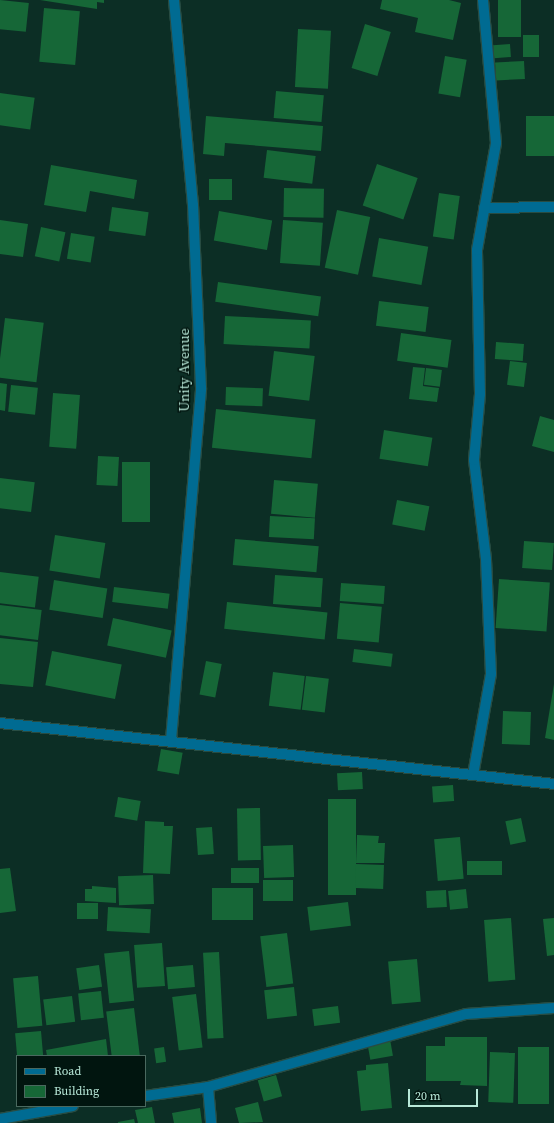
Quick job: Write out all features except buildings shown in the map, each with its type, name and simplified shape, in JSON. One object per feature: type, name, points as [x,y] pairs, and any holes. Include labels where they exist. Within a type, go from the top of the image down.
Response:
[{"type":"street","name":"Unity Avenue","points":[[171,740],[201,388],[194,205],[174,0]]},
{"type":"street","points":[[473,774],[490,674],[486,559],[474,460],[480,394],[477,250],[496,136],[483,0]]},
{"type":"street","points":[[484,208],[554,206]]},
{"type":"street","points":[[0,722],[554,784]]},
{"type":"street","points":[[146,1096],[208,1087],[466,1014],[554,1008]]},
{"type":"street","points":[[208,1087],[211,1123]]},
{"type":"street","points":[[0,1119],[67,1107]]}]
